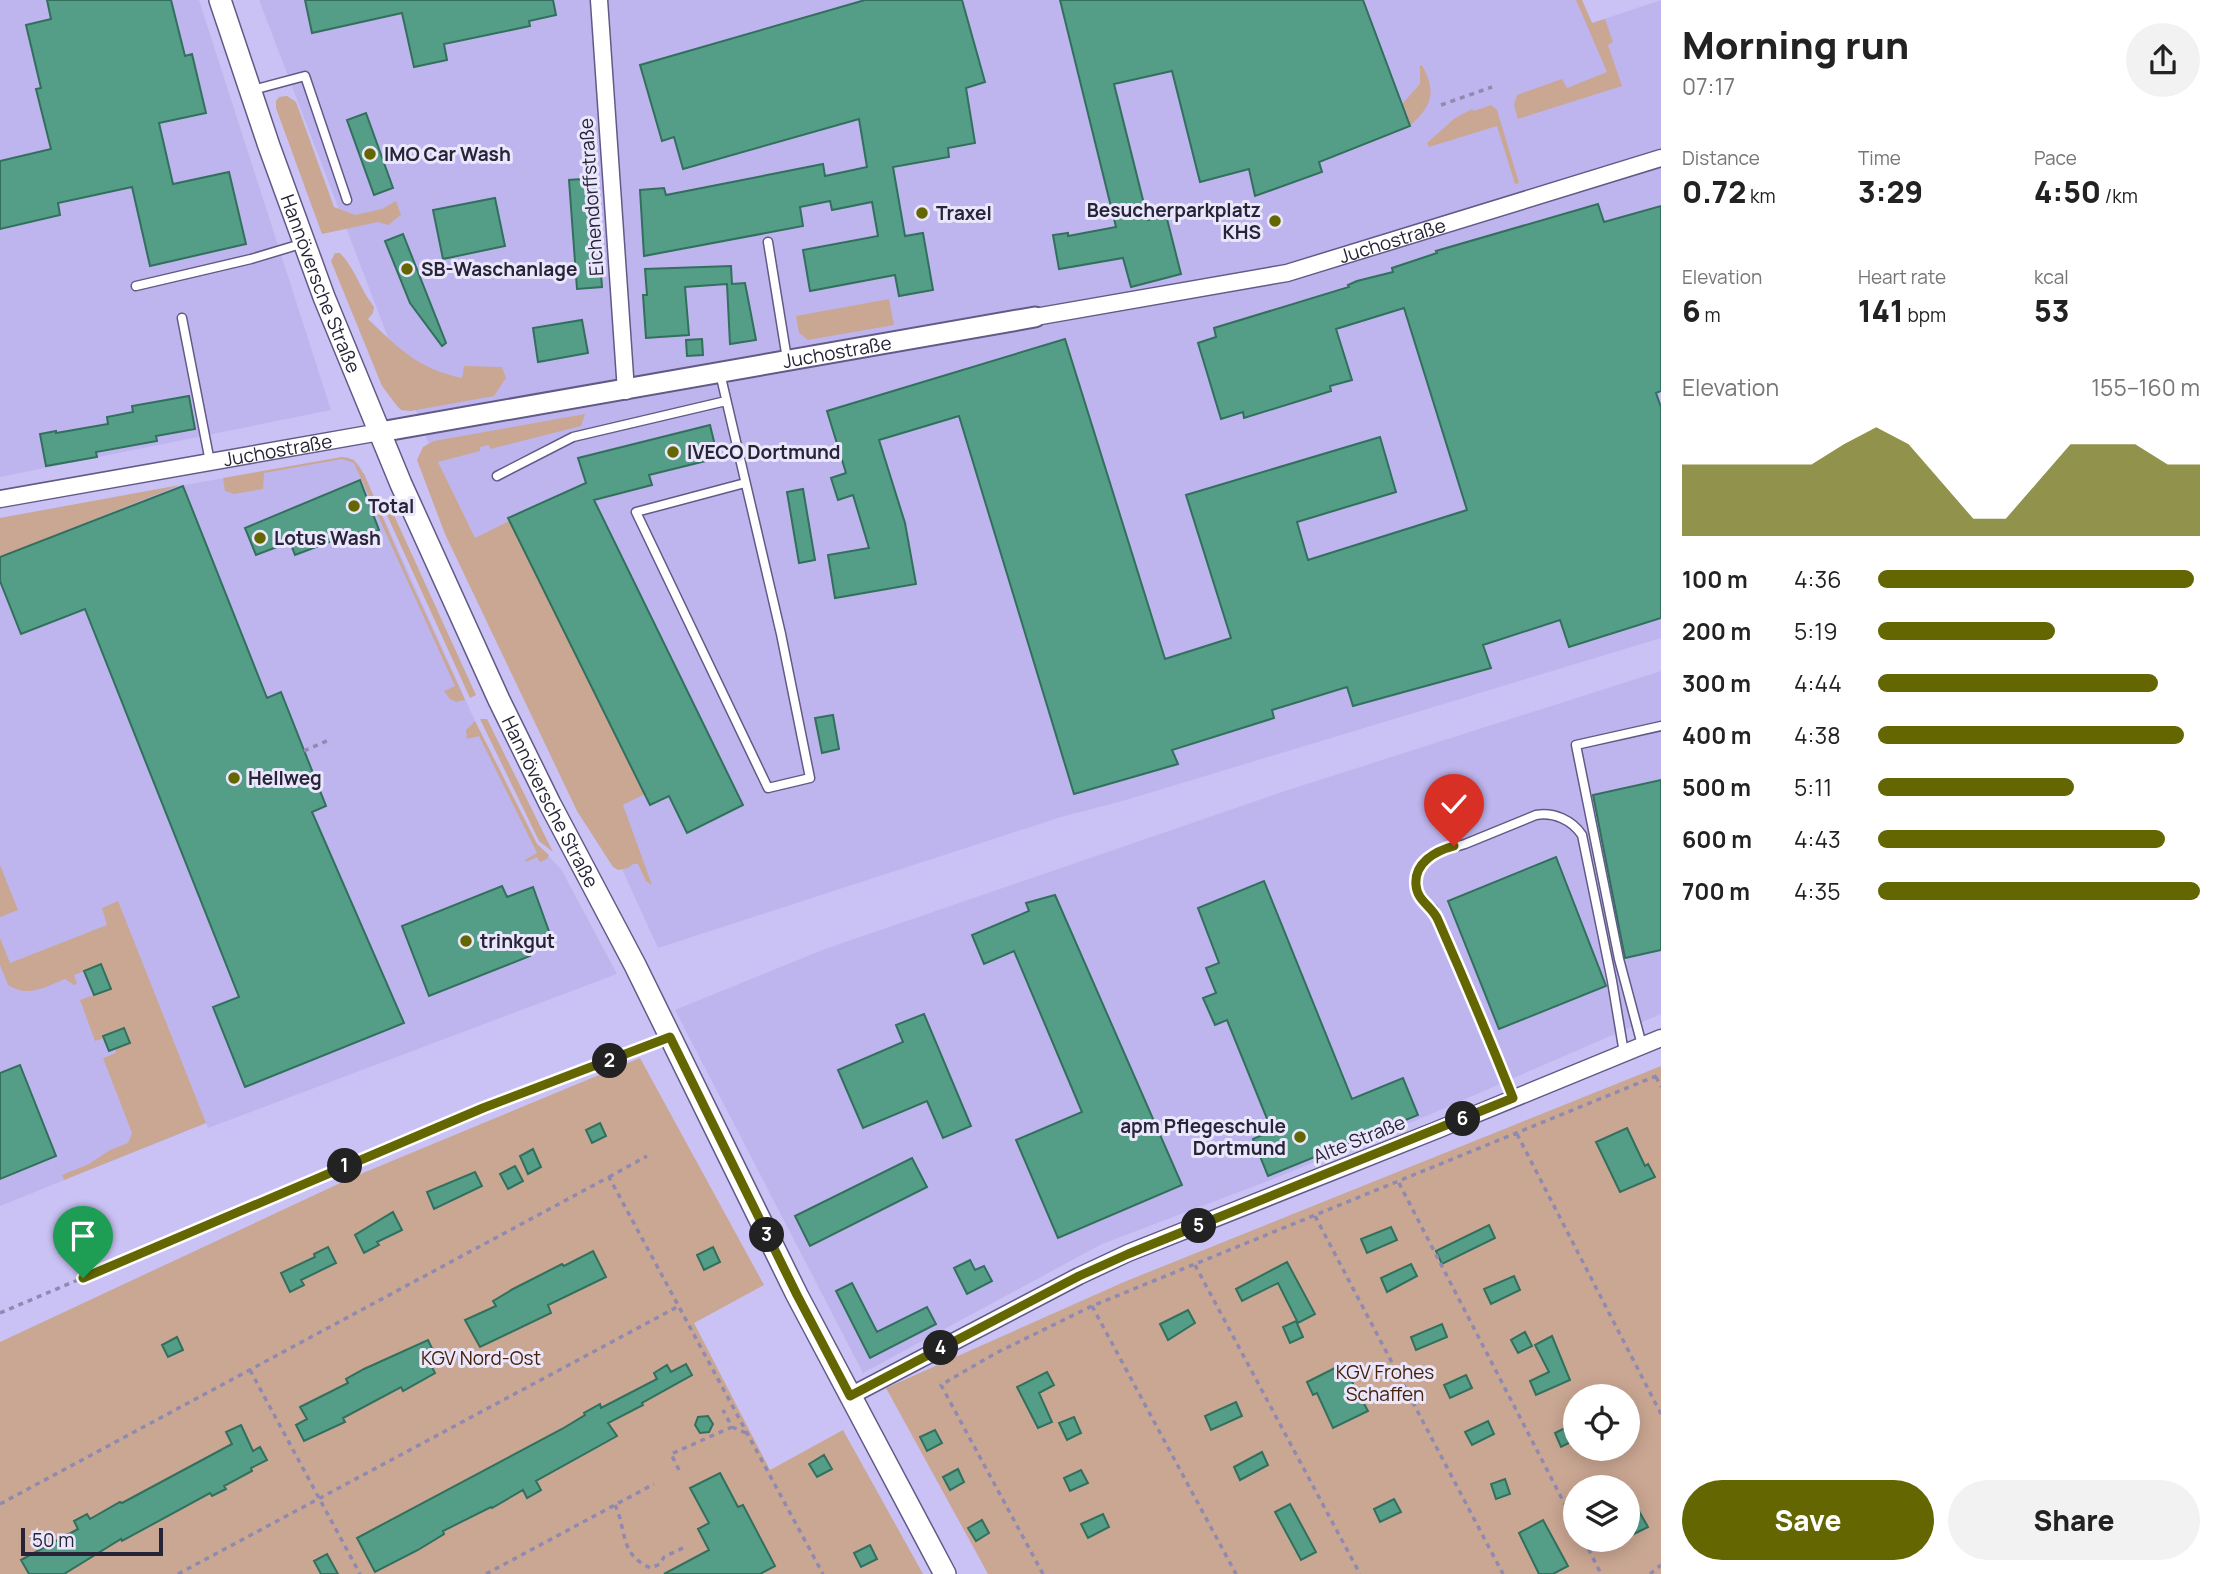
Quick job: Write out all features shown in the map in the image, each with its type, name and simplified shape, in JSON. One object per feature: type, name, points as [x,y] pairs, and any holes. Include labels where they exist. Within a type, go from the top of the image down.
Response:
[{"type":"main road","name":"Hannöversche Straße","points":[[220,0],[304,243],[426,540],[499,700],[550,804],[635,965],[797,1295],[946,1574]]},
{"type":"street","name":"Eichendorffstraße","points":[[598,0],[626,391]]},
{"type":"street","name":"Juchostraße","points":[[0,499],[1287,273],[1661,158]]},
{"type":"street","name":"Alte Straße","points":[[850,1396],[1116,1259],[1661,1038]]},
{"type":"lane","points":[[250,91],[305,76],[346,200]]},
{"type":"lane","points":[[768,242],[788,361]]},
{"type":"lane","points":[[136,286],[251,259],[304,243]]},
{"type":"lane","points":[[182,318],[210,462]]},
{"type":"lane","points":[[720,373],[781,634],[810,778],[768,788],[636,512],[745,483]]},
{"type":"lane","points":[[497,476],[573,438],[726,401]]},
{"type":"lane","points":[[1642,1045],[1619,959],[1576,744],[1661,726]]},
{"type":"lane","points":[[1513,1098],[1433,909],[1419,897],[1415,883],[1419,869],[1426,859],[1443,849],[1465,844],[1536,815],[1558,817],[1576,827],[1582,835],[1624,1053]]},
{"type":"path","points":[[1441,105],[1492,87]]},
{"type":"path","points":[[304,751],[331,739]]},
{"type":"path","points":[[0,1313],[471,1114],[670,1037]]},
{"type":"path","points":[[1043,1574],[941,1385],[996,1353],[1092,1306],[1661,1074]]},
{"type":"path","points":[[1655,1076],[1661,1087]]},
{"type":"path","points":[[1517,1134],[1661,1415]]},
{"type":"path","points":[[0,1504],[648,1156]]},
{"type":"path","points":[[609,1177],[824,1574]]},
{"type":"path","points":[[1398,1182],[1563,1501]]},
{"type":"path","points":[[1315,1216],[1503,1574]]},
{"type":"path","points":[[1195,1265],[1360,1574]]},
{"type":"path","points":[[177,1574],[679,1306]]},
{"type":"path","points":[[1092,1306],[1236,1574]]},
{"type":"path","points":[[250,1370],[360,1574]]},
{"type":"path","points":[[723,1410],[732,1427],[748,1433]]},
{"type":"path","points":[[680,1470],[671,1454],[709,1434],[719,1434],[732,1427]]},
{"type":"path","points":[[486,1574],[654,1484]]},
{"type":"path","points":[[615,1505],[620,1516],[621,1532],[639,1563],[651,1568],[660,1564],[664,1557],[687,1546]]},
{"type":"path","points":[[1590,1552],[1601,1574]]},
{"type":"path","points":[[1650,1574],[1661,1565]]},
{"type":"shaded area","points":[[0,0],[199,0],[331,410],[0,477]]},
{"type":"shaded area","points":[[259,0],[1582,0],[1592,23],[1661,0],[1661,638],[1126,800],[1061,817],[658,948],[431,450]]},
{"type":"shaded area","points":[[348,457],[359,465],[364,474],[475,721],[537,844],[561,869],[617,974],[208,1128],[206,1123],[0,1206],[0,518]]},
{"type":"shaded area","points":[[1661,671],[1661,1014],[1431,1114],[1268,1181],[1102,1244],[863,1373],[675,1010],[825,949],[1285,791]]},
{"type":"green space","points":[[1576,0],[1582,0],[1592,23],[1605,19],[1613,42],[1608,45],[1622,86],[1518,119],[1514,105],[1517,95],[1562,79],[1567,88],[1607,72]]},
{"type":"green space","points":[[1422,65],[1430,83],[1430,98],[1423,112],[1410,126],[1402,104],[1420,84]]},
{"type":"green space","points":[[287,96],[296,102],[334,207],[355,215],[382,209],[396,201],[401,215],[388,225],[378,222],[322,234],[276,108],[279,97]]},
{"type":"green space","points":[[1491,105],[1497,110],[1519,183],[1515,184],[1497,126],[1429,147],[1427,143],[1455,118],[1472,109],[1474,111]]},
{"type":"green space","points":[[335,253],[340,253],[345,259],[374,307],[368,319],[390,340],[422,363],[462,378],[464,366],[502,367],[506,378],[494,396],[411,411],[401,410],[382,386],[331,261]]},
{"type":"green space","points":[[889,299],[894,325],[808,340],[799,333],[796,316]]},
{"type":"green space","points":[[585,414],[581,426],[490,449],[489,445],[480,447],[480,451],[438,462],[475,538],[509,521],[645,794],[623,805],[652,885],[646,881],[638,864],[618,870],[613,867],[577,811],[445,534],[417,460],[423,447],[434,441]]},
{"type":"green space","points":[[342,457],[354,460],[364,474],[465,700],[456,702],[444,691],[455,686],[354,463],[342,459],[264,473],[263,489],[234,494],[225,491],[223,478]]},
{"type":"green space","points":[[180,485],[0,557],[0,518]]},
{"type":"green space","points":[[387,500],[476,695],[470,698],[381,502]]},
{"type":"green space","points":[[480,719],[487,719],[553,852],[539,841]]},
{"type":"green space","points":[[475,721],[537,844],[549,855],[547,859],[540,862],[537,857],[526,862],[525,860],[537,853],[479,736],[467,739],[466,730]]},
{"type":"green space","points":[[0,865],[18,910],[0,917],[0,872]]},
{"type":"green space","points":[[118,901],[206,1123],[64,1180],[62,1175],[128,1143],[132,1133],[103,1058],[116,1053],[115,1049],[129,1043],[104,1038],[95,1041],[80,1000],[110,989],[101,965],[74,975],[77,984],[74,985],[65,979],[36,990],[15,989],[8,985],[0,965],[0,938],[10,963],[107,925],[102,908]]},
{"type":"green space","name":"KGV Nord-Ost","points":[[640,1058],[764,1285],[694,1323],[770,1470],[843,1430],[923,1574],[0,1574],[0,1342],[351,1178]]},
{"type":"green space","name":"KGV Frohes Schaffen","points":[[1661,1066],[1661,1574],[988,1574],[886,1388],[1124,1282]]},
{"type":"building","points":[[47,0],[171,0],[185,56],[192,54],[206,113],[159,123],[173,184],[229,172],[246,244],[150,266],[132,187],[58,203],[60,215],[0,229],[0,161],[51,149],[36,89],[41,88],[26,25],[51,19]]},
{"type":"building","points":[[305,0],[553,0],[556,15],[529,21],[530,26],[444,44],[447,60],[414,67],[402,13],[312,33]]},
{"type":"building","points":[[865,0],[962,0],[985,82],[966,88],[975,143],[948,148],[949,157],[893,167],[905,236],[923,233],[933,290],[899,296],[895,275],[810,291],[803,250],[878,236],[872,202],[832,210],[830,201],[800,207],[803,226],[644,256],[640,190],[664,188],[666,195],[823,164],[825,176],[867,167],[859,119],[683,169],[674,137],[662,141],[640,65]]},
{"type":"building","points":[[1060,0],[1363,0],[1410,126],[1319,162],[1322,172],[1255,196],[1249,169],[1200,182],[1172,71],[1114,84],[1148,220],[1166,215],[1181,274],[1131,287],[1123,258],[1059,269],[1053,235],[1068,233],[1068,236],[1116,227]]},
{"type":"building","name":"IMO Car Wash","points":[[366,113],[393,188],[374,195],[347,120]]},
{"type":"building","points":[[594,178],[602,287],[577,289],[569,180]]},
{"type":"building","points":[[495,198],[505,246],[443,259],[433,210]]},
{"type":"building","points":[[1598,204],[1604,222],[1661,206],[1661,391],[1656,393],[1661,407],[1661,618],[1569,647],[1560,620],[1483,645],[1491,668],[1353,706],[1347,687],[1272,710],[1274,718],[1172,750],[1178,764],[1074,794],[959,416],[879,440],[905,523],[916,584],[835,598],[828,555],[869,548],[853,495],[838,500],[831,478],[846,473],[827,411],[1065,339],[1165,659],[1231,638],[1186,495],[1380,437],[1396,492],[1297,522],[1308,560],[1467,510],[1404,308],[1336,329],[1352,380],[1330,386],[1331,391],[1244,418],[1243,412],[1221,419],[1198,343],[1216,337],[1214,328],[1349,287],[1348,285],[1357,281],[1393,272],[1392,268],[1437,253],[1436,251]]},
{"type":"building","name":"SB-Waschanlage","points":[[403,234],[446,343],[442,346],[410,303],[385,241]]},
{"type":"building","points":[[731,266],[732,284],[745,283],[756,340],[730,344],[727,284],[685,287],[689,335],[646,338],[643,295],[647,295],[645,269]]},
{"type":"building","points":[[582,320],[588,353],[538,362],[533,328]]},
{"type":"building","points":[[702,339],[703,355],[687,356],[686,340]]},
{"type":"building","points":[[189,396],[195,429],[156,436],[157,441],[96,452],[97,457],[46,466],[40,434],[108,424],[107,417],[133,412],[132,406]]},
{"type":"building","points":[[710,425],[718,458],[649,475],[652,485],[594,500],[743,805],[687,833],[669,796],[650,805],[508,518],[586,483],[578,458]]},
{"type":"building","points":[[360,480],[379,530],[334,547],[332,541],[295,555],[290,542],[256,555],[245,528]]},
{"type":"building","name":"Hellweg","points":[[183,486],[267,698],[281,692],[326,806],[312,812],[404,1023],[245,1087],[213,1007],[239,997],[85,609],[21,634],[0,581],[0,557]]},
{"type":"building","points":[[803,489],[815,560],[799,563],[787,492]]},
{"type":"building","points":[[833,715],[839,749],[822,753],[815,718]]},
{"type":"building","points":[[1661,780],[1661,950],[1625,958],[1593,795]]},
{"type":"building","points":[[1556,857],[1606,986],[1499,1029],[1448,901]]},
{"type":"building","points":[[1264,881],[1352,1099],[1403,1078],[1418,1115],[1268,1176],[1253,1139],[1272,1131],[1227,1020],[1215,1025],[1203,998],[1216,993],[1206,968],[1219,963],[1198,908]]},
{"type":"building","name":"trinkgut","points":[[502,886],[507,897],[533,887],[551,937],[526,946],[530,956],[429,996],[402,926]]},
{"type":"building","points":[[1055,895],[1182,1185],[1058,1238],[1016,1140],[1082,1112],[1014,951],[984,964],[972,935],[1029,911],[1026,903]]},
{"type":"building","points":[[101,964],[111,989],[94,995],[84,971]]},
{"type":"building","points":[[924,1014],[971,1126],[943,1138],[927,1101],[863,1128],[838,1070],[903,1042],[896,1025]]},
{"type":"building","points":[[124,1028],[130,1043],[109,1051],[103,1036]]},
{"type":"building","points":[[20,1065],[56,1156],[0,1179],[0,1073]]},
{"type":"building","points":[[600,1123],[606,1136],[592,1143],[586,1130]]},
{"type":"building","points":[[1627,1128],[1645,1166],[1648,1164],[1655,1177],[1620,1192],[1596,1142]]},
{"type":"building","points":[[533,1149],[541,1167],[528,1174],[520,1156]]},
{"type":"building","points":[[912,1158],[927,1187],[810,1246],[795,1216]]},
{"type":"building","points":[[515,1166],[523,1181],[508,1189],[500,1174]]},
{"type":"building","points":[[475,1172],[482,1186],[434,1209],[427,1192]]},
{"type":"building","points":[[393,1212],[402,1230],[377,1242],[379,1245],[364,1253],[355,1235]]},
{"type":"building","points":[[1489,1225],[1495,1238],[1442,1264],[1436,1251]]},
{"type":"building","points":[[1391,1227],[1397,1240],[1367,1253],[1361,1239]]},
{"type":"building","points":[[328,1247],[336,1263],[301,1280],[304,1285],[290,1292],[281,1273],[315,1257],[314,1254]]},
{"type":"building","points":[[713,1247],[720,1262],[704,1270],[697,1255]]},
{"type":"building","points":[[593,1251],[606,1277],[548,1305],[551,1313],[480,1347],[465,1320],[496,1306],[493,1301],[513,1289]]},
{"type":"building","points":[[970,1260],[975,1270],[984,1266],[992,1281],[967,1294],[954,1268]]},
{"type":"building","points":[[1287,1262],[1315,1314],[1298,1323],[1278,1283],[1242,1301],[1236,1289]]},
{"type":"building","points":[[1411,1264],[1417,1276],[1387,1292],[1381,1278]]},
{"type":"building","points":[[1514,1276],[1520,1290],[1491,1304],[1484,1289]]},
{"type":"building","points":[[852,1283],[877,1332],[927,1307],[936,1324],[870,1358],[836,1291]]},
{"type":"building","points":[[1188,1310],[1195,1323],[1168,1340],[1160,1324]]},
{"type":"building","points":[[1296,1321],[1303,1337],[1290,1343],[1283,1327]]},
{"type":"building","points":[[1442,1324],[1447,1337],[1416,1350],[1411,1337]]},
{"type":"building","points":[[1525,1332],[1532,1346],[1518,1353],[1511,1340]]},
{"type":"building","points":[[1552,1336],[1570,1380],[1536,1395],[1530,1381],[1549,1372],[1535,1345]]},
{"type":"building","points":[[177,1337],[183,1350],[168,1357],[162,1345]]},
{"type":"building","points":[[428,1340],[439,1363],[432,1367],[435,1373],[403,1391],[401,1387],[343,1418],[345,1422],[304,1441],[296,1425],[307,1419],[300,1407],[348,1383],[346,1379],[364,1369]]},
{"type":"building","points":[[1345,1363],[1359,1399],[1361,1398],[1368,1411],[1333,1428],[1317,1393],[1313,1395],[1307,1382]]},
{"type":"building","points":[[686,1364],[692,1375],[608,1423],[617,1436],[536,1481],[541,1490],[527,1498],[523,1490],[443,1531],[444,1534],[418,1550],[375,1572],[357,1538],[562,1429],[600,1404],[601,1408],[657,1379],[654,1373],[667,1365],[671,1372]]},
{"type":"building","points":[[1047,1372],[1054,1385],[1039,1393],[1052,1422],[1038,1428],[1017,1387]]},
{"type":"building","points":[[1466,1375],[1472,1388],[1450,1398],[1444,1385]]},
{"type":"building","points":[[1236,1402],[1242,1416],[1211,1430],[1205,1416]]},
{"type":"building","points":[[708,1416],[713,1424],[709,1432],[700,1433],[695,1425],[698,1417]]},
{"type":"building","points":[[1074,1417],[1081,1433],[1067,1440],[1059,1423]]},
{"type":"building","points":[[1488,1421],[1494,1434],[1472,1445],[1465,1432]]},
{"type":"building","points":[[241,1425],[253,1451],[260,1447],[267,1460],[251,1468],[252,1471],[224,1486],[226,1489],[212,1496],[210,1493],[122,1541],[121,1539],[64,1574],[29,1574],[21,1560],[78,1529],[74,1521],[87,1514],[90,1519],[232,1444],[226,1432]]},
{"type":"building","points":[[1563,1429],[1563,1446],[1561,1447],[1555,1433]]},
{"type":"building","points":[[935,1430],[942,1443],[927,1451],[920,1437]]},
{"type":"building","points":[[1262,1452],[1268,1465],[1240,1480],[1234,1467]]},
{"type":"building","points":[[824,1455],[832,1469],[817,1477],[809,1464]]},
{"type":"building","points":[[958,1469],[964,1482],[950,1490],[943,1477]]},
{"type":"building","points":[[1081,1470],[1088,1483],[1070,1491],[1064,1478]]},
{"type":"building","points":[[720,1473],[738,1507],[743,1505],[775,1566],[760,1574],[664,1574],[709,1550],[698,1529],[709,1523],[690,1488]]},
{"type":"building","points":[[1505,1479],[1510,1494],[1496,1499],[1491,1484]]},
{"type":"building","points":[[1394,1499],[1401,1512],[1380,1522],[1374,1509]]},
{"type":"building","points":[[1290,1504],[1316,1552],[1301,1560],[1275,1512]]},
{"type":"building","points":[[1640,1513],[1648,1527],[1640,1531]]},
{"type":"building","points":[[1103,1514],[1109,1527],[1088,1538],[1081,1524]]},
{"type":"building","points":[[982,1520],[989,1533],[976,1541],[968,1528]]},
{"type":"building","points":[[1543,1520],[1568,1566],[1553,1574],[1539,1574],[1519,1533]]},
{"type":"building","points":[[870,1545],[877,1559],[861,1567],[854,1553]]},
{"type":"building","points":[[327,1554],[338,1574],[321,1574],[314,1561]]},
{"type":"place","name":"IMO Car Wash","points":[[370,154]]},
{"type":"place","name":"Traxel","points":[[922,213]]},
{"type":"place","name":"Besucherparkplatz KHS","points":[[1275,221]]},
{"type":"place","name":"SB-Waschanlage","points":[[407,269]]},
{"type":"place","name":"IVECO Dortmund","points":[[673,452]]},
{"type":"place","name":"Total","points":[[354,506]]},
{"type":"place","name":"Lotus Wash","points":[[260,538]]},
{"type":"place","name":"Hellweg","points":[[234,778]]},
{"type":"place","name":"trinkgut","points":[[466,941]]},
{"type":"place","name":"apm Pflegeschule Dortmund","points":[[1300,1137]]},
{"type":"route","points":[[83,1278],[483,1108],[670,1037],[797,1295],[850,1396],[1079,1276],[1513,1098],[1433,909],[1423,903],[1415,883],[1419,869],[1426,859],[1454,846]]}]
